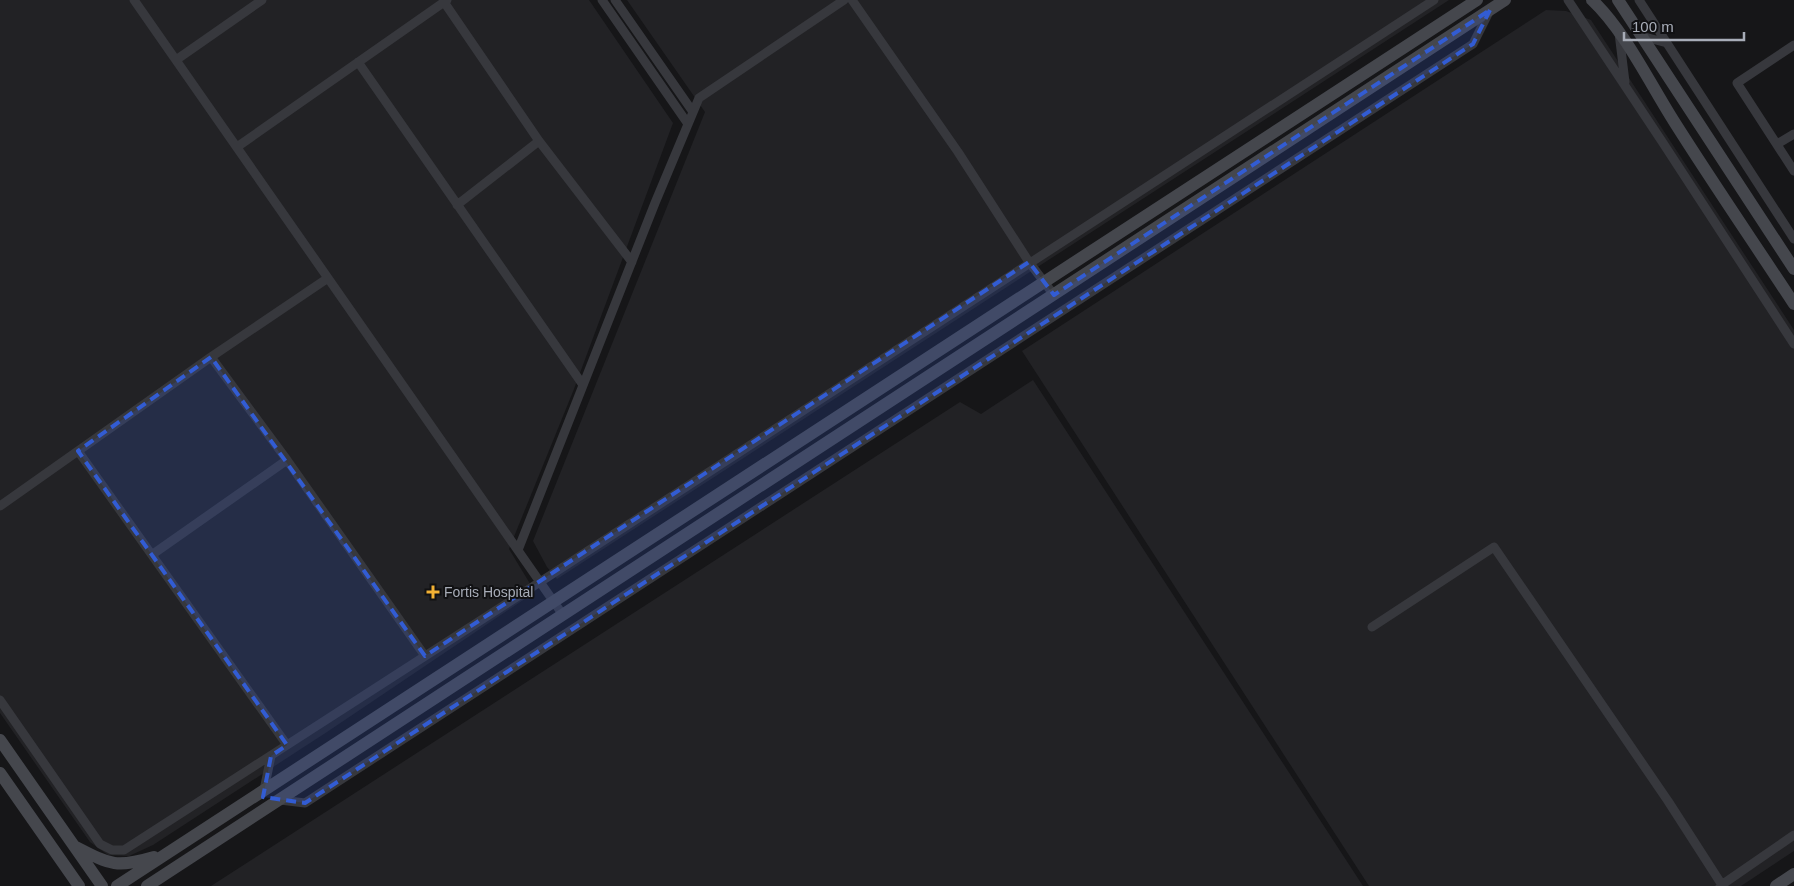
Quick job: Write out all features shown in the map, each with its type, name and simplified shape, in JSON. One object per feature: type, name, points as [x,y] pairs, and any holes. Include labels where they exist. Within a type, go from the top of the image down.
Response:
[{"type":"street","points":[[134,0],[563,615]]},
{"type":"street","points":[[176,60],[262,0]]},
{"type":"street","points":[[602,0],[688,124]]},
{"type":"street","points":[[615,0],[693,112]]},
{"type":"street","points":[[518,550],[699,98],[844,0]]},
{"type":"street","points":[[852,0],[958,152],[1029,262],[1054,295]]},
{"type":"street","points":[[0,700],[100,844],[112,850],[124,850],[540,582],[1434,0]]},
{"type":"street","points":[[117,886],[1477,0]]},
{"type":"street","points":[[147,886],[156,882],[1505,0]]},
{"type":"street","points":[[1568,0],[1794,344]]},
{"type":"street","points":[[1592,0],[1605,12],[1674,122],[1794,304]]},
{"type":"street","points":[[1618,0],[1794,268]]},
{"type":"street","points":[[1639,0],[1794,240],[1782,250]]},
{"type":"street","points":[[236,147],[445,1],[539,141],[632,262]]},
{"type":"street","points":[[280,800],[304,803],[1473,44],[1490,10]]},
{"type":"street","points":[[1618,32],[1625,85]]},
{"type":"street","points":[[1641,36],[1667,43]]},
{"type":"street","points":[[1794,45],[1737,83],[1794,171]]},
{"type":"street","points":[[358,62],[583,385]]},
{"type":"street","points":[[1777,144],[1794,134]]},
{"type":"street","points":[[457,205],[539,141]]},
{"type":"street","points":[[0,506],[211,357],[328,278]]},
{"type":"street","points":[[211,357],[287,460],[425,656]]},
{"type":"street","points":[[78,451],[287,745]]},
{"type":"street","points":[[152,554],[287,460]]},
{"type":"street","points":[[1372,627],[1494,546],[1668,801],[1721,885],[1794,835]]},
{"type":"street","points":[[0,740],[102,886]]},
{"type":"street","points":[[264,790],[271,756]]},
{"type":"street","points":[[0,773],[79,886]]},
{"type":"street","points":[[74,846],[97,858],[114,864],[132,863],[168,853]]},
{"type":"street","points":[[1776,886],[1794,874]]},
{"type":"highlighted area","points":[[1490,10],[1473,44],[305,803],[263,797],[271,756],[287,745],[78,451],[211,357],[425,656],[1029,262],[1054,295]]},
{"type":"shaded area","points":[[0,0],[589,0],[673,123],[574,389],[509,549],[535,592],[327,732],[153,845],[129,856],[108,855],[90,842],[0,713]]},
{"type":"shaded area","points":[[627,0],[1449,0],[557,579],[547,567],[533,541],[705,112]]},
{"type":"shaded area","points":[[1546,10],[1566,11],[1591,20],[1794,330],[1794,851],[1741,886],[1369,886],[1022,351]]},
{"type":"shaded area","points":[[1033,380],[1363,886],[211,886],[960,402],[981,414]]},
{"type":"place","name":"Fortis Hospital","points":[[433,592]]}]
